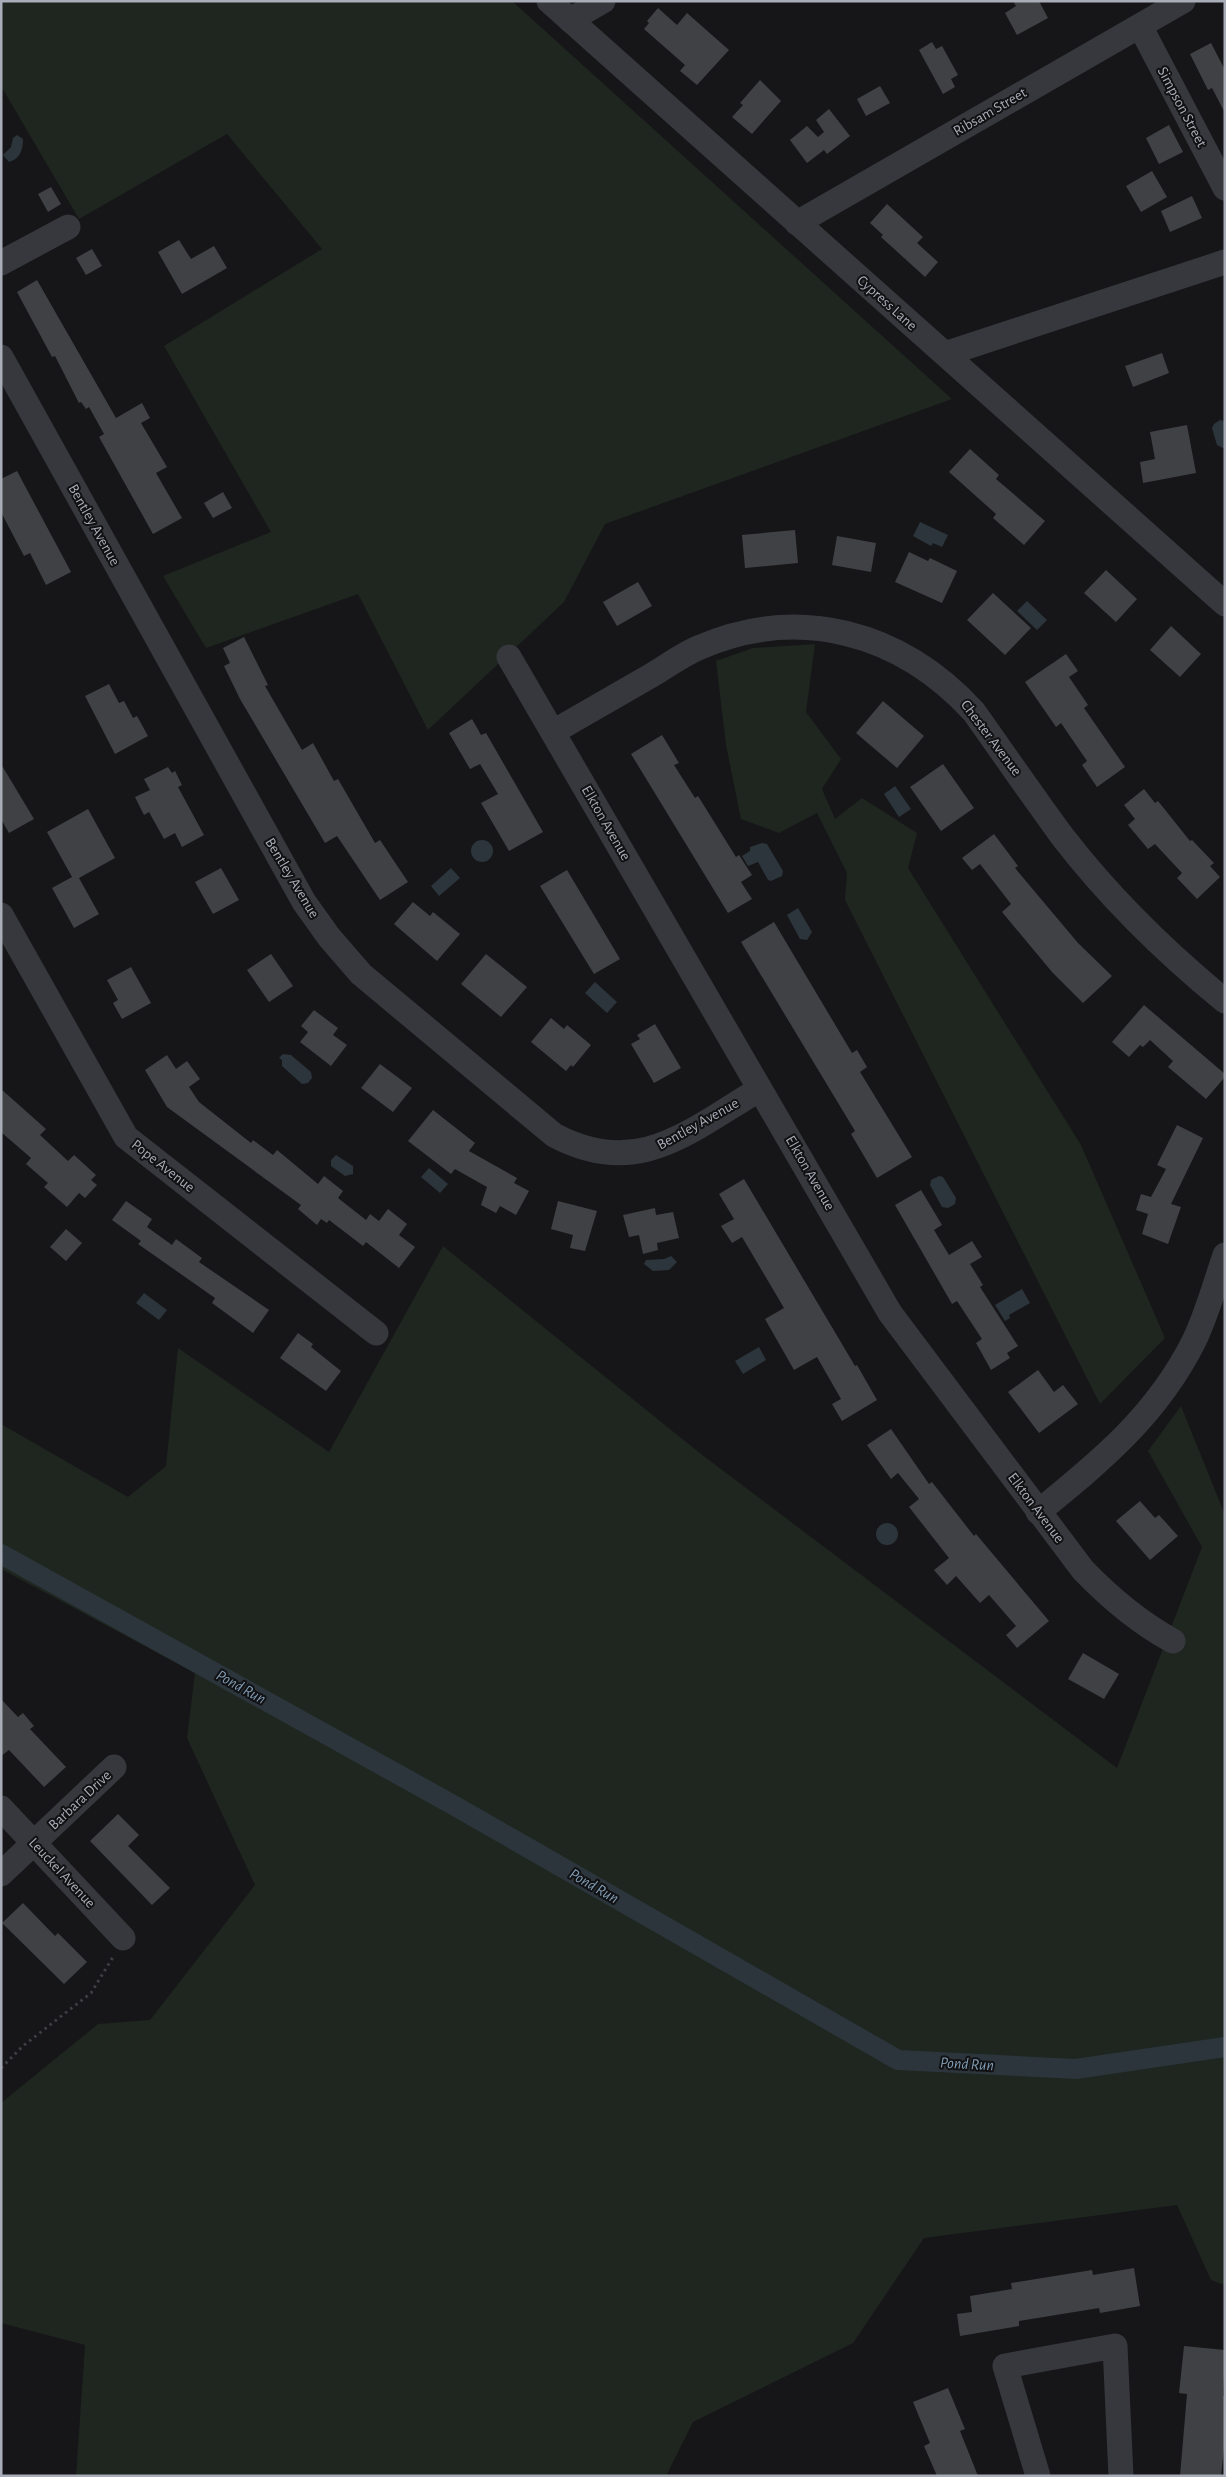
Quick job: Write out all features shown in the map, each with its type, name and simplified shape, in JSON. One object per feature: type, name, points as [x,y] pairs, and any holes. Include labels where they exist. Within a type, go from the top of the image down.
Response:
[{"type":"street","name":"Cypress Lane","points":[[549,1],[1225,604]]},
{"type":"street","points":[[570,20],[603,1]]},
{"type":"street","name":"Ribsam Street","points":[[797,223],[1183,1]]},
{"type":"street","name":"Simpson Street","points":[[1140,26],[1225,188]]},
{"type":"street","points":[[1,263],[68,227]]},
{"type":"street","points":[[945,354],[1225,262]]},
{"type":"street","name":"Bentley Avenue","points":[[1,357],[304,902],[329,937],[361,974],[554,1135],[573,1145],[594,1152],[616,1154],[640,1152],[663,1146],[760,1089]]},
{"type":"street","name":"Chester Avenue","points":[[553,732],[696,649],[730,636],[770,628],[806,627],[843,632],[870,639],[903,654],[934,674],[958,695],[974,712],[1063,836],[1104,887],[1150,934],[1225,1001]]},
{"type":"street","name":"Elkton Avenue","points":[[509,657],[890,1312],[1083,1570],[1109,1596],[1132,1615],[1173,1641]]},
{"type":"street","name":"Pope Avenue","points":[[1,915],[126,1137],[376,1333]]},
{"type":"street","points":[[1038,1512],[1100,1462],[1150,1410],[1173,1377],[1194,1341],[1225,1255]]},
{"type":"street","name":"Barbara Drive","points":[[1,1874],[114,1767]]},
{"type":"street","name":"Leuckel Avenue","points":[[1,1808],[124,1938]]},
{"type":"street","points":[[1038,2476],[1006,2366],[1115,2346],[1121,2476]]},
{"type":"path","points":[[1,2068],[23,2046],[91,1993],[124,1938]]},
{"type":"shaded area","points":[[1,1],[512,1],[952,399],[605,524],[564,602],[428,730],[358,594],[206,648],[163,576],[271,532],[164,346],[322,249],[227,134],[79,219],[1,86]]},
{"type":"shaded area","points":[[17,135],[23,139],[22,147],[16,159],[9,162],[3,155],[11,147],[13,138]]},
{"type":"shaded area","points":[[1220,420],[1225,421],[1225,449],[1217,445],[1212,428]]},
{"type":"shaded area","points":[[920,522],[948,535],[942,547],[933,543],[931,546],[913,536]]},
{"type":"shaded area","points":[[1027,601],[1047,620],[1037,630],[1017,611]]},
{"type":"shaded area","points":[[815,644],[806,712],[841,759],[822,789],[835,819],[862,798],[917,833],[908,868],[1081,1145],[1165,1338],[1100,1404],[845,900],[847,873],[817,813],[779,833],[741,819],[726,745],[716,661],[753,648]]},
{"type":"shaded area","points":[[895,786],[911,809],[899,817],[884,794]]},
{"type":"shaded area","points":[[482,840],[490,843],[493,851],[490,859],[482,862],[474,859],[471,851],[474,843]]},
{"type":"shaded area","points":[[762,843],[767,844],[783,871],[782,876],[771,881],[768,880],[758,862],[748,866],[742,856],[750,851],[750,847]]},
{"type":"shaded area","points":[[451,868],[460,878],[439,896],[431,886]]},
{"type":"shaded area","points":[[798,908],[812,932],[807,940],[800,939],[787,915]]},
{"type":"shaded area","points":[[595,982],[617,1002],[607,1013],[585,993]]},
{"type":"shaded area","points":[[283,1054],[291,1055],[311,1072],[312,1078],[308,1083],[302,1084],[282,1066],[282,1060],[279,1058]]},
{"type":"shaded area","points":[[336,1155],[353,1166],[353,1174],[345,1176],[331,1166],[331,1160]]},
{"type":"shaded area","points":[[429,1168],[448,1184],[440,1193],[421,1177]]},
{"type":"shaded area","points":[[939,1176],[943,1177],[956,1198],[955,1204],[948,1208],[942,1207],[930,1185],[931,1180]]},
{"type":"shaded area","points":[[443,1246],[701,1454],[1117,1768],[1202,1547],[1148,1451],[1181,1406],[1225,1515],[1225,2285],[1211,2280],[1177,2205],[924,2238],[853,2343],[693,2422],[666,2476],[76,2476],[85,2345],[1,2323],[1,2103],[98,2024],[150,2020],[255,1885],[187,1738],[195,1673],[1,1569],[1,1424],[128,1497],[166,1466],[178,1348],[329,1452]]},
{"type":"shaded area","points":[[671,1256],[677,1262],[669,1270],[653,1271],[644,1264],[646,1260],[664,1259]]},
{"type":"shaded area","points":[[1022,1289],[1030,1303],[1009,1315],[1010,1318],[1005,1321],[995,1305]]},
{"type":"shaded area","points":[[144,1293],[167,1310],[159,1320],[136,1303]]},
{"type":"shaded area","points":[[759,1347],[766,1360],[743,1374],[735,1361]]},
{"type":"shaded area","points":[[887,1523],[895,1526],[898,1534],[895,1542],[887,1545],[879,1542],[876,1534],[879,1526]]},
{"type":"building","points":[[1013,1],[1039,1],[1048,18],[1017,35],[1005,13],[1016,6]]},
{"type":"building","points":[[658,8],[677,25],[687,13],[729,50],[697,85],[680,71],[685,65],[644,29],[649,23],[647,21]]},
{"type":"building","points":[[932,42],[936,49],[942,46],[958,75],[951,79],[955,87],[943,94],[919,50]]},
{"type":"building","points":[[1211,43],[1225,70],[1225,113],[1212,88],[1208,90],[1190,54]]},
{"type":"building","points":[[760,80],[781,101],[752,134],[732,117],[743,105],[740,103]]},
{"type":"building","points":[[880,86],[890,103],[866,116],[857,99]]},
{"type":"building","points":[[829,109],[850,136],[827,154],[824,150],[807,163],[790,140],[807,126],[818,137],[824,132],[816,120]]},
{"type":"building","points":[[1169,125],[1183,152],[1159,164],[1146,138]]},
{"type":"building","points":[[1152,171],[1167,197],[1141,212],[1126,186]]},
{"type":"building","points":[[51,187],[61,204],[48,212],[38,194]]},
{"type":"building","points":[[1192,196],[1202,218],[1170,232],[1161,211]]},
{"type":"building","points":[[887,204],[923,237],[917,243],[938,262],[925,277],[881,237],[883,235],[870,223]]},
{"type":"building","points":[[179,240],[191,259],[214,246],[227,268],[182,294],[158,252]]},
{"type":"building","points":[[92,249],[102,266],[86,275],[76,258]]},
{"type":"building","points":[[37,280],[116,418],[142,403],[150,418],[141,423],[167,467],[156,473],[182,518],[153,534],[99,437],[104,434],[89,407],[86,409],[81,402],[79,403],[55,356],[52,357],[17,292]]},
{"type":"building","points":[[1162,353],[1169,373],[1133,387],[1125,366]]},
{"type":"building","points":[[1187,425],[1196,473],[1143,483],[1140,462],[1155,459],[1150,432]]},
{"type":"building","points":[[970,449],[999,475],[996,479],[1045,521],[1024,545],[993,518],[996,514],[949,472]]},
{"type":"building","points":[[17,471],[71,572],[46,585],[30,553],[24,556],[1,512],[1,479]]},
{"type":"building","points":[[223,492],[232,508],[213,518],[204,503]]},
{"type":"building","points":[[795,530],[798,563],[745,568],[742,535]]},
{"type":"building","points":[[837,536],[876,543],[871,572],[832,565]]},
{"type":"building","points":[[909,552],[928,561],[930,558],[957,571],[942,603],[895,582]]},
{"type":"building","points":[[1106,570],[1137,599],[1116,622],[1084,593]]},
{"type":"building","points":[[638,582],[652,606],[617,626],[603,602]]},
{"type":"building","points":[[993,593],[1031,628],[1005,655],[967,620]]},
{"type":"building","points":[[1171,626],[1201,654],[1180,677],[1150,650]]},
{"type":"building","points":[[244,637],[268,685],[265,686],[302,750],[313,743],[334,781],[338,779],[375,843],[380,840],[408,882],[380,900],[337,836],[325,843],[240,699],[224,666],[230,663],[223,648]]},
{"type":"building","points":[[1066,654],[1078,671],[1069,677],[1088,705],[1084,708],[1125,767],[1097,787],[1082,765],[1087,761],[1061,723],[1056,727],[1025,682]]},
{"type":"building","points":[[109,684],[119,703],[124,701],[133,718],[137,716],[148,736],[115,754],[85,696]]},
{"type":"building","points":[[883,701],[924,736],[897,768],[856,733]]},
{"type":"building","points":[[472,719],[481,735],[486,733],[543,832],[509,851],[481,803],[498,794],[480,764],[470,769],[449,733]]},
{"type":"building","points":[[662,735],[679,763],[674,765],[695,798],[698,796],[736,857],[739,855],[752,875],[741,882],[752,899],[728,913],[631,754]]},
{"type":"building","points":[[1,764],[34,819],[9,833],[1,819]]},
{"type":"building","points":[[943,764],[974,808],[941,831],[910,787]]},
{"type":"building","points":[[168,767],[172,773],[175,771],[182,785],[178,787],[204,835],[182,847],[175,833],[164,839],[149,812],[144,815],[135,797],[150,790],[144,779]]},
{"type":"building","points":[[1144,789],[1155,803],[1158,801],[1190,841],[1192,840],[1214,863],[1210,866],[1220,877],[1197,899],[1177,878],[1182,873],[1155,844],[1148,849],[1128,825],[1135,819],[1124,805]]},
{"type":"building","points":[[88,809],[115,858],[79,878],[99,914],[74,928],[52,888],[72,877],[47,832]]},
{"type":"building","points":[[994,834],[1018,866],[1015,868],[1078,943],[1112,976],[1083,1003],[1052,972],[1002,912],[1011,904],[980,864],[972,870],[962,858]]},
{"type":"building","points":[[221,868],[239,900],[213,914],[195,882]]},
{"type":"building","points":[[567,870],[620,959],[594,974],[540,886]]},
{"type":"building","points":[[413,902],[430,916],[433,912],[460,934],[437,961],[394,924]]},
{"type":"building","points":[[774,922],[852,1053],[857,1050],[867,1067],[860,1072],[912,1157],[877,1178],[851,1134],[855,1131],[741,942]]},
{"type":"building","points":[[271,954],[293,986],[269,1002],[247,970]]},
{"type":"building","points":[[486,954],[527,987],[501,1017],[461,984]]},
{"type":"building","points":[[131,967],[151,1003],[122,1019],[113,1003],[118,1000],[107,980]]},
{"type":"building","points":[[1144,1005],[1225,1074],[1225,1077],[1206,1099],[1168,1067],[1173,1061],[1150,1040],[1143,1047],[1140,1045],[1129,1057],[1112,1042]]},
{"type":"building","points":[[314,1010],[338,1028],[333,1035],[347,1045],[331,1066],[300,1042],[308,1032],[301,1026]]},
{"type":"building","points":[[551,1018],[564,1029],[567,1025],[591,1045],[573,1067],[571,1065],[566,1071],[531,1042]]},
{"type":"building","points":[[655,1024],[681,1068],[654,1083],[631,1044],[640,1039],[637,1035]]},
{"type":"building","points":[[167,1055],[176,1069],[187,1061],[200,1079],[189,1087],[199,1102],[251,1143],[253,1140],[273,1155],[277,1150],[318,1184],[324,1176],[343,1191],[338,1198],[366,1220],[370,1214],[379,1221],[388,1209],[407,1224],[399,1235],[415,1247],[399,1268],[366,1242],[363,1246],[329,1220],[327,1223],[321,1219],[317,1225],[298,1209],[301,1205],[167,1107],[145,1070]]},
{"type":"building","points":[[380,1064],[412,1088],[393,1112],[361,1088]]},
{"type":"building","points":[[1,1089],[46,1129],[40,1135],[68,1161],[74,1155],[96,1175],[91,1180],[97,1185],[85,1198],[79,1193],[67,1207],[44,1187],[48,1183],[26,1164],[31,1158],[1,1132]]},
{"type":"building","points":[[433,1110],[475,1143],[469,1151],[517,1178],[514,1183],[529,1191],[516,1215],[500,1206],[496,1213],[481,1205],[487,1187],[455,1169],[451,1174],[408,1141]]},
{"type":"building","points":[[1177,1125],[1203,1138],[1171,1204],[1181,1207],[1168,1244],[1142,1234],[1148,1214],[1136,1210],[1141,1194],[1151,1197],[1166,1169],[1157,1165]]},
{"type":"building","points":[[744,1179],[877,1400],[842,1421],[832,1404],[841,1399],[817,1357],[794,1370],[765,1319],[784,1308],[742,1237],[732,1243],[721,1226],[734,1219],[719,1194]]},
{"type":"building","points":[[921,1190],[942,1225],[934,1230],[949,1255],[972,1241],[982,1257],[970,1264],[983,1285],[980,1287],[1018,1346],[1007,1353],[1010,1358],[991,1370],[976,1343],[982,1339],[957,1301],[952,1304],[895,1205]]},
{"type":"building","points":[[126,1201],[152,1219],[147,1227],[172,1245],[176,1239],[202,1258],[199,1262],[269,1310],[253,1333],[212,1303],[215,1298],[138,1244],[141,1241],[112,1220]]},
{"type":"building","points":[[558,1201],[597,1211],[585,1251],[570,1248],[573,1235],[551,1229]]},
{"type":"building","points":[[655,1208],[656,1215],[673,1212],[679,1238],[657,1243],[658,1250],[643,1254],[639,1235],[629,1237],[623,1215]]},
{"type":"building","points":[[66,1229],[82,1243],[66,1261],[50,1247]]},
{"type":"building","points":[[298,1333],[313,1344],[311,1347],[341,1371],[326,1391],[280,1358]]},
{"type":"building","points":[[1038,1370],[1054,1392],[1063,1385],[1078,1404],[1039,1433],[1008,1392]]},
{"type":"building","points":[[891,1429],[929,1484],[932,1482],[974,1536],[976,1534],[1049,1621],[1017,1648],[1006,1635],[1016,1626],[989,1595],[980,1603],[956,1576],[947,1585],[934,1570],[949,1558],[909,1507],[919,1499],[898,1473],[891,1479],[867,1445]]},
{"type":"building","points":[[1140,1501],[1155,1518],[1159,1515],[1178,1536],[1150,1560],[1116,1521]]},
{"type":"building","points":[[1083,1653],[1119,1674],[1104,1699],[1068,1679]]},
{"type":"building","points":[[1,1699],[18,1717],[23,1713],[34,1726],[30,1729],[66,1767],[44,1787],[9,1750],[1,1756]]},
{"type":"building","points":[[118,1814],[139,1835],[128,1846],[170,1888],[152,1905],[90,1841]]},
{"type":"building","points":[[23,1903],[55,1936],[58,1933],[87,1962],[64,1984],[2,1923]]},
{"type":"building","points":[[1134,2268],[1140,2306],[1100,2313],[1099,2308],[1019,2321],[1019,2326],[960,2336],[957,2314],[972,2312],[970,2296],[1012,2289],[1011,2283],[1092,2270],[1093,2275]]},
{"type":"building","points":[[1184,2346],[1225,2350],[1223,2396],[1225,2396],[1225,2438],[1221,2476],[1180,2476],[1187,2394],[1179,2393]]},
{"type":"building","points":[[948,2388],[965,2429],[960,2431],[978,2476],[937,2476],[924,2446],[930,2443],[913,2402]]},
{"type":"waterway","name":"Pond Run","points":[[1,1554],[455,1806],[898,2060],[1076,2069],[1225,2047]]}]
